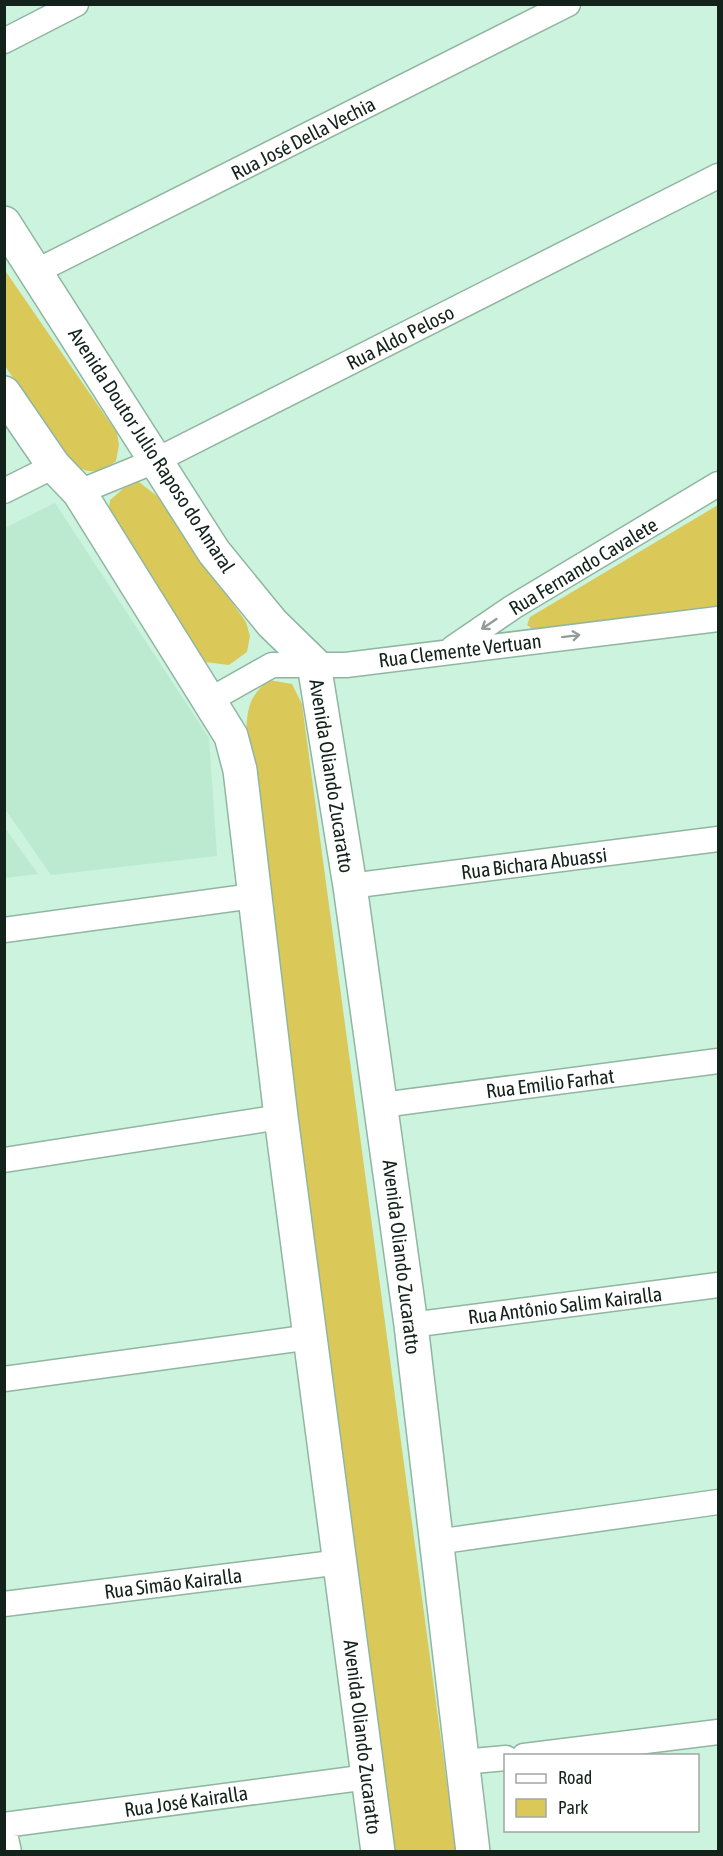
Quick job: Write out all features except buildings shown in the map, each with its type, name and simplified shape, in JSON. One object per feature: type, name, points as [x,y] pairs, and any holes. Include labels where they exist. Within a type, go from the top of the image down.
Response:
[{"type":"street","points":[[4,41],[76,4]]},
{"type":"street","name":"Rua José Della Vechia","points":[[37,271],[568,4]]},
{"type":"street","name":"Rua Aldo Peloso","points":[[79,492],[155,461],[718,176]]},
{"type":"street","name":"Avenida Doutor Julio Raposo do Amaral","points":[[4,223],[37,271],[214,552],[272,623],[314,664]]},
{"type":"street","points":[[4,393],[54,466],[79,492],[210,700]]},
{"type":"street","points":[[4,491],[54,466]]},
{"type":"street","name":"Rua Fernando Cavalete","points":[[450,650],[513,607],[718,484]]},
{"type":"street","name":"Rua Clemente Vertuan","points":[[210,700],[272,665],[346,665],[450,650],[718,620]]},
{"type":"street","name":"Avenida Oliando Zucaratto","points":[[314,664],[382,1105],[411,1325],[473,1851]]},
{"type":"street","name":"Avenida Oliando Zucaratto","points":[[210,700],[231,736],[240,770],[253,896],[281,1117],[378,1851]]},
{"type":"street","name":"Rua Bichara Abuassi","points":[[350,886],[718,839]]},
{"type":"street","points":[[4,930],[253,896]]},
{"type":"street","name":"Rua Emilio Farhat","points":[[382,1105],[718,1061]]},
{"type":"street","points":[[4,1160],[281,1117]]},
{"type":"street","name":"Rua Antônio Salim Kairalla","points":[[411,1325],[718,1285]]},
{"type":"street","points":[[4,1379],[311,1337]]},
{"type":"street","points":[[436,1542],[718,1502]]},
{"type":"street","name":"Rua Simão Kairalla","points":[[4,1604],[341,1562]]},
{"type":"street","points":[[532,1754],[718,1732]]},
{"type":"street","points":[[462,1762],[504,1758]]},
{"type":"street","name":"Rua José Kairalla","points":[[4,1827],[368,1777]]},
{"type":"street","points":[[4,1827],[9,1851]]},
{"type":"shaded area","points":[[55,503],[209,738],[217,856],[51,875],[5,809],[5,528]]},
{"type":"shaded area","points":[[5,828],[38,874],[5,878]]},
{"type":"green space","points":[[4,269],[117,433],[119,445],[116,461],[104,468],[88,471],[70,462],[5,366]]},
{"type":"green space","points":[[139,482],[157,496],[246,622],[250,636],[247,652],[229,665],[205,662],[108,518],[110,500],[124,488]]},
{"type":"green space","points":[[718,505],[718,607],[546,629],[534,630],[527,625],[530,617]]},
{"type":"green space","points":[[269,680],[292,684],[302,704],[456,1851],[392,1851],[246,742],[249,707],[256,693]]}]
